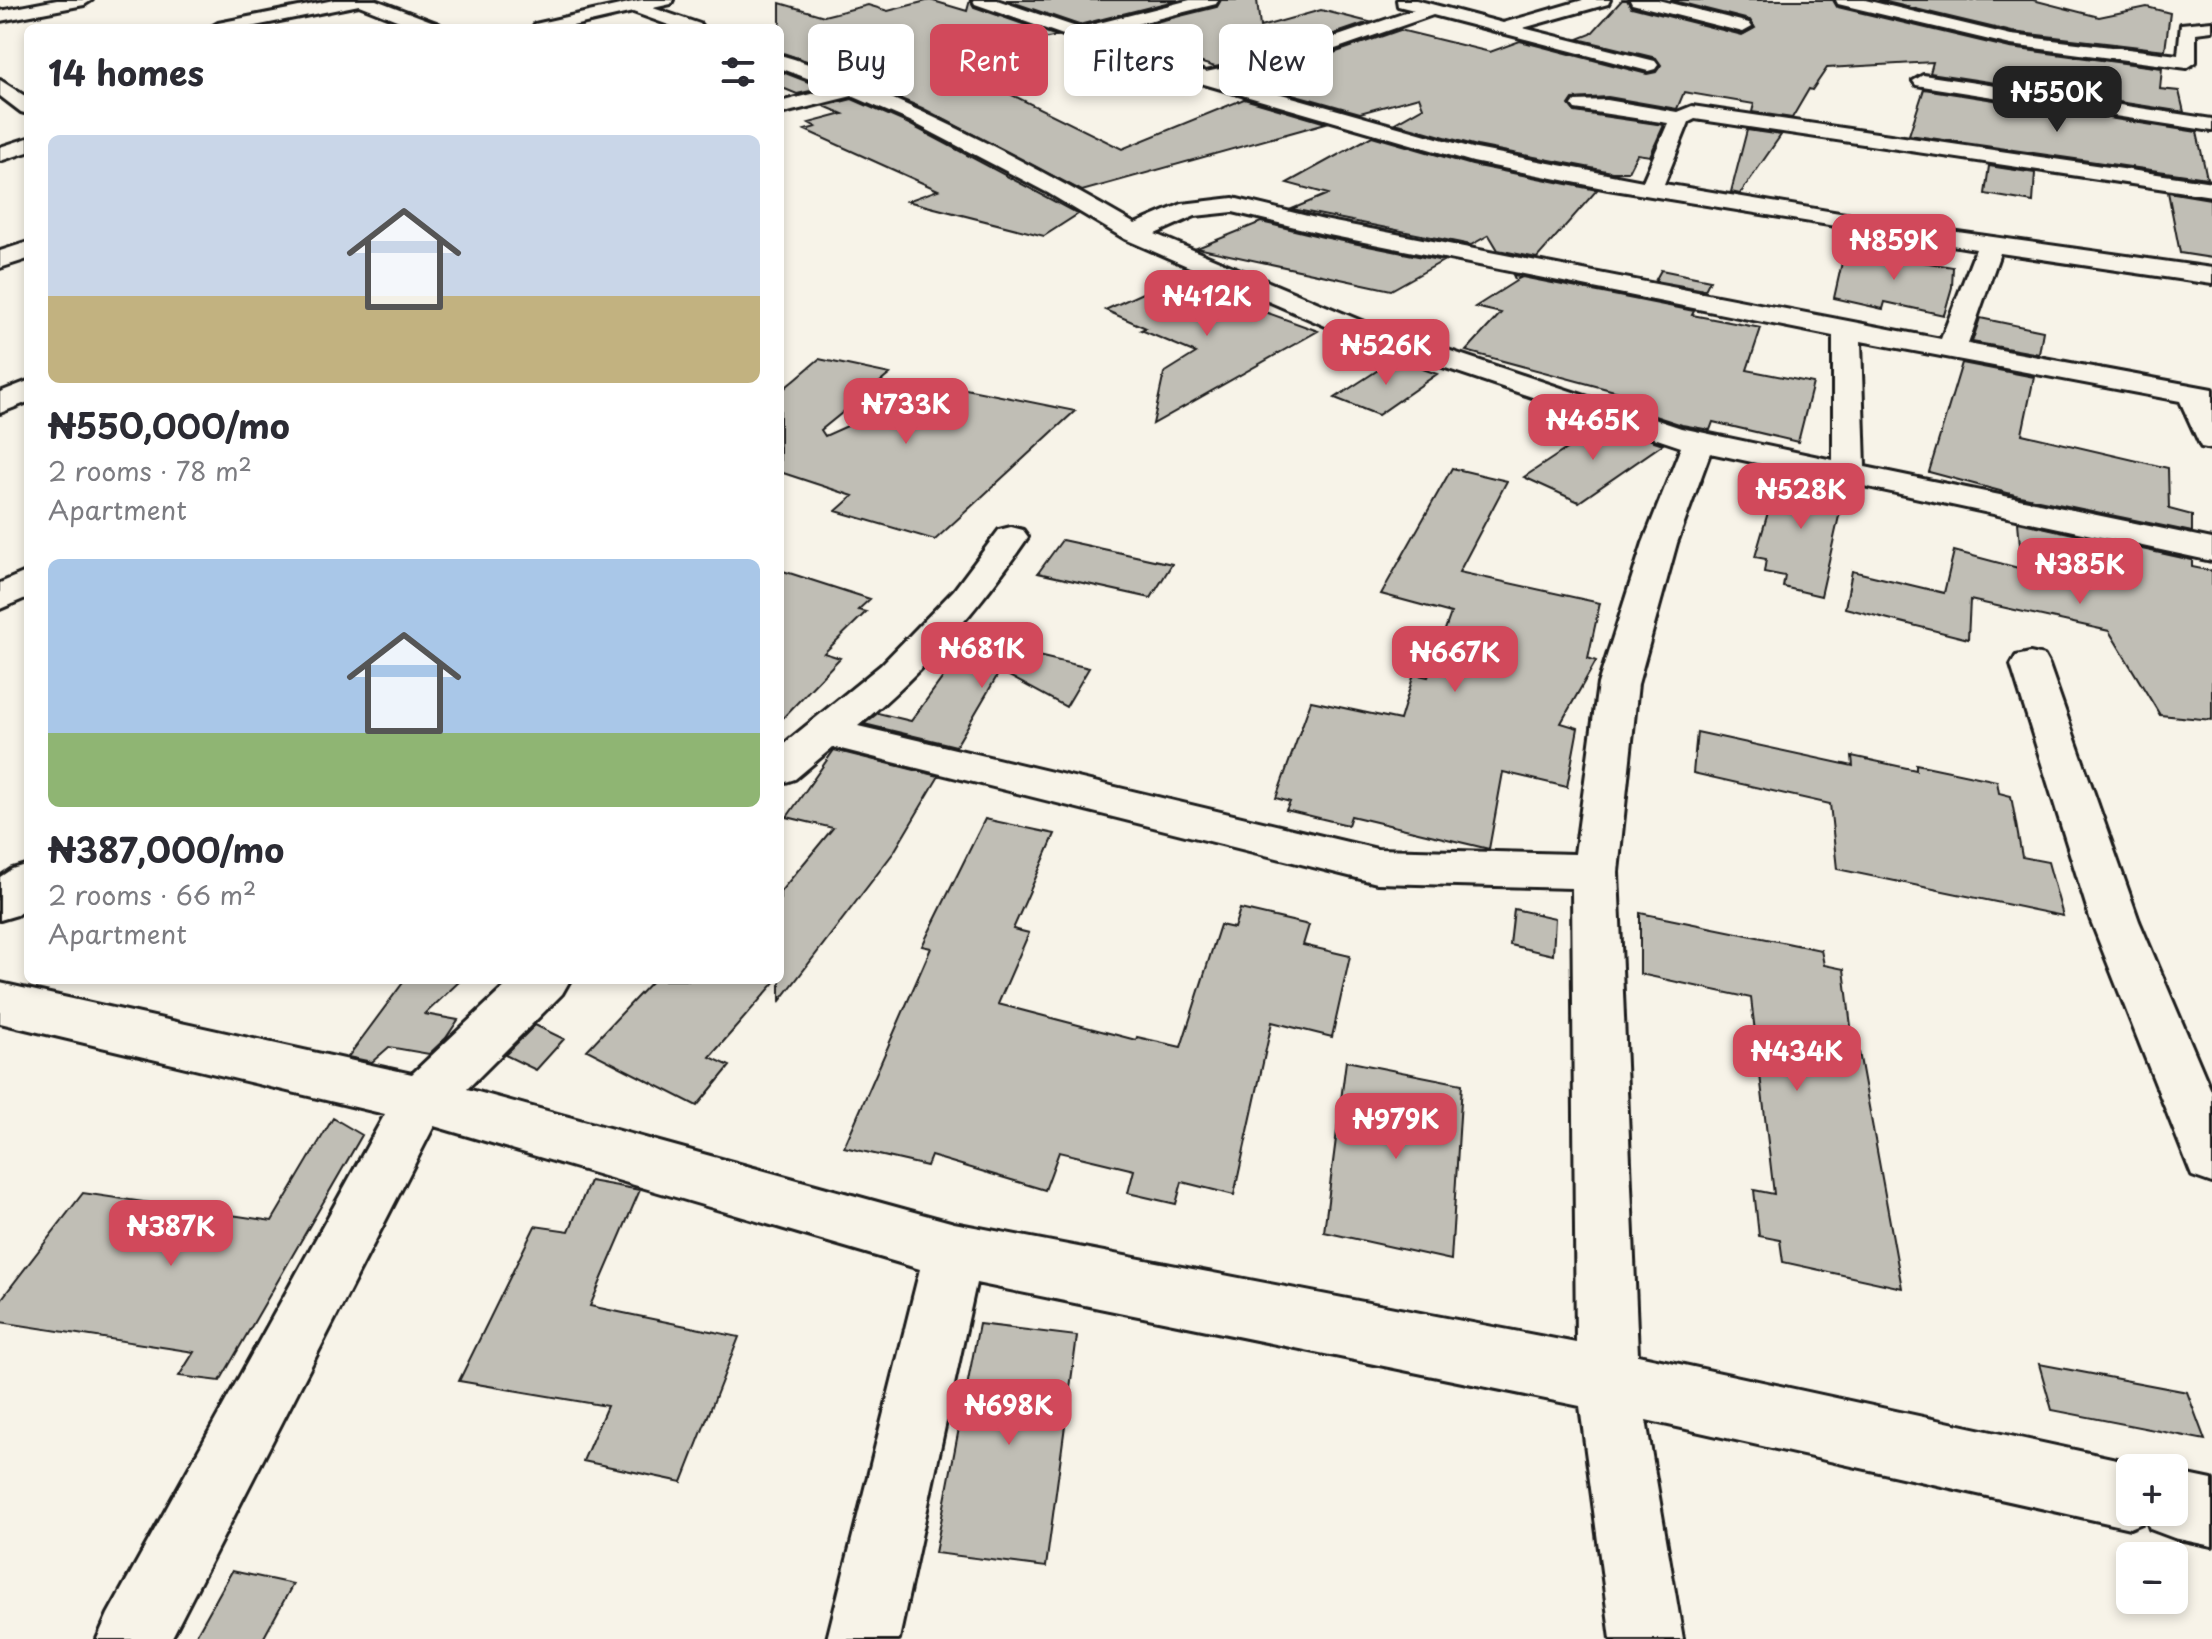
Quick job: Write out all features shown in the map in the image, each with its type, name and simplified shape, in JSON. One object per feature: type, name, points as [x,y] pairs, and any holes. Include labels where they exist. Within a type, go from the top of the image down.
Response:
[{"type":"street","points":[[0,16],[84,0]]},
{"type":"street","points":[[238,24],[360,0],[423,24]]},
{"type":"street","points":[[559,24],[665,0]]},
{"type":"street","points":[[981,0],[1064,29]]},
{"type":"street","points":[[1116,24],[1210,0]]},
{"type":"street","points":[[1398,0],[1648,65]]},
{"type":"street","points":[[1503,28],[1602,0]]},
{"type":"street","points":[[1638,0],[1743,27]]},
{"type":"street","points":[[1844,0],[2011,40],[2187,62]]},
{"type":"street","points":[[1875,8],[1903,0]]},
{"type":"street","points":[[634,7],[683,24]]},
{"type":"street","points":[[1204,78],[1285,60],[1433,9]]},
{"type":"street","points":[[1923,81],[2209,128],[2187,62],[2187,28],[2212,26]]},
{"type":"street","points":[[784,63],[808,72]]},
{"type":"street","points":[[5,77],[24,103]]},
{"type":"street","points":[[1204,78],[1443,148],[1651,189],[2212,276]]},
{"type":"street","points":[[784,107],[827,96]]},
{"type":"street","points":[[868,96],[1042,181],[1134,234],[1354,328],[1673,436],[2212,550]]},
{"type":"street","points":[[1582,105],[1607,106],[1680,119]]},
{"type":"street","points":[[1651,189],[1680,119],[1692,112],[2047,167],[2212,189]]},
{"type":"street","points":[[0,154],[24,146]]},
{"type":"street","points":[[1134,234],[1190,209],[1233,205],[1324,227],[1951,351],[2202,397],[2212,440]]},
{"type":"street","points":[[1951,351],[1991,244]]},
{"type":"street","points":[[0,260],[24,251]]},
{"type":"street","points":[[1847,330],[1849,473]]},
{"type":"street","points":[[0,404],[24,392]]},
{"type":"street","points":[[1647,1639],[1608,1380],[1595,872],[1618,684],[1660,543],[1699,441]]},
{"type":"street","points":[[784,765],[895,674],[967,598],[1011,537]]},
{"type":"street","points":[[0,598],[24,584]]},
{"type":"street","points":[[2030,665],[2115,921],[2212,1158]]},
{"type":"street","points":[[823,731],[1377,866],[1595,872]]},
{"type":"street","points":[[0,902],[24,884]]},
{"type":"street","points":[[133,1639],[421,1099],[541,984]]},
{"type":"street","points":[[0,1003],[421,1099],[954,1251],[1608,1380],[2116,1492]]},
{"type":"street","points":[[863,1639],[954,1251]]},
{"type":"street","points":[[2188,1508],[2212,1513]]},
{"type":"building","points":[[930,0],[967,11],[970,0],[974,7],[1023,24],[930,24],[930,96],[1014,96],[1122,149],[1244,99],[1326,123],[1082,191],[894,96],[914,96],[914,24],[808,24],[808,62],[784,53],[780,3],[824,16],[868,5],[888,11]]},
{"type":"building","points":[[1006,0],[1178,0],[1083,24]]},
{"type":"building","points":[[1221,0],[1257,0],[1260,24],[1219,24],[1219,66],[1203,63],[1203,24],[1148,24],[1217,7]]},
{"type":"building","points":[[1622,0],[1627,0],[1631,7],[1742,35],[1755,28],[1750,20],[1670,0],[1833,0],[1837,7],[2010,48],[2162,68],[2160,89],[2179,91],[2184,112],[1930,73],[1933,62],[1827,68],[1812,90],[1809,89],[1792,118],[1752,112],[1754,104],[1684,92],[1677,109],[1608,97],[1573,99],[1569,105],[1575,112],[1664,125],[1650,156],[1637,154],[1628,172],[1612,172],[1477,146],[1395,123],[1423,107],[1419,97],[1360,113],[1299,96],[1333,96],[1333,53],[1400,30],[1490,52],[1520,41],[1647,74],[1656,72],[1661,65],[1656,58],[1578,39],[1591,34]]},
{"type":"building","points":[[1878,0],[2033,0],[2099,17],[2147,7],[2170,13],[2165,50],[2012,32]]},
{"type":"building","points":[[1321,10],[1369,22],[1333,34],[1333,24],[1271,24]]},
{"type":"building","points":[[784,73],[808,82],[808,92],[797,94],[784,89]]},
{"type":"building","points":[[1924,89],[2197,132],[2207,178],[1909,135]]},
{"type":"building","points":[[852,99],[909,124],[1078,214],[1044,236],[907,201],[938,190],[805,130],[816,127],[809,123],[843,114],[824,106]]},
{"type":"building","points":[[1747,130],[1781,135],[1740,194],[1731,192]]},
{"type":"building","points":[[1372,136],[1472,165],[1597,190],[1537,258],[1498,250],[1489,235],[1471,245],[1292,209],[1328,194],[1287,183]]},
{"type":"building","points":[[1989,166],[2035,173],[2033,202],[1985,194]]},
{"type":"building","points":[[2168,192],[2210,199],[2212,258],[2180,253]]},
{"type":"building","points":[[1261,222],[1443,261],[1391,290],[1197,248]]},
{"type":"building","points":[[1845,249],[1953,267],[1952,287],[1944,315],[1885,302],[1883,309],[1834,298]]},
{"type":"building","points":[[1661,270],[1710,280],[1705,290],[1655,281]]},
{"type":"building","points":[[1513,275],[1520,276],[1518,279],[1522,277],[1694,311],[1692,315],[1761,328],[1747,370],[1813,383],[1798,442],[1713,422],[1710,430],[1682,425],[1630,408],[1644,399],[1466,351],[1501,313],[1475,307],[1516,281]]},
{"type":"building","points":[[1173,279],[1318,331],[1153,424],[1164,373],[1196,353],[1141,330],[1146,328],[1105,310]]},
{"type":"building","points":[[1980,318],[2043,331],[2039,354],[1972,342]]},
{"type":"building","points":[[819,359],[890,374],[821,430],[825,436],[941,384],[1075,411],[935,540],[836,511],[853,496],[784,473],[784,389]]},
{"type":"building","points":[[1395,359],[1437,374],[1378,415],[1335,398]]},
{"type":"building","points":[[1962,363],[2034,377],[2022,434],[2168,468],[2169,509],[2192,515],[2192,532],[2015,495],[1929,472]]},
{"type":"building","points":[[1604,424],[1663,444],[1579,502],[1524,477]]},
{"type":"building","points":[[1452,468],[1507,481],[1459,572],[1600,603],[1588,658],[1596,661],[1561,723],[1578,728],[1567,787],[1503,772],[1489,849],[1351,816],[1348,825],[1286,810],[1290,802],[1276,798],[1311,701],[1400,720],[1414,674],[1428,677],[1451,613],[1381,594]]},
{"type":"building","points":[[1780,471],[1846,485],[1821,596],[1783,587],[1785,576],[1764,572],[1766,559],[1755,557]]},
{"type":"building","points":[[2018,522],[2192,560],[2192,567],[2212,571],[2212,720],[2160,715],[2109,631],[1970,600],[1968,639],[1845,608],[1852,571],[1944,593],[1954,551],[2022,569]]},
{"type":"building","points":[[1062,540],[1172,564],[1151,598],[1038,573]]},
{"type":"building","points":[[784,571],[870,599],[858,610],[866,612],[824,653],[840,658],[784,717]]},
{"type":"building","points":[[965,639],[1089,668],[1066,707],[1000,671],[956,746],[864,724],[878,713],[911,721],[962,651]]},
{"type":"building","points":[[1697,732],[1853,766],[1852,756],[1916,770],[1916,764],[1997,781],[1999,793],[2011,796],[2022,857],[2048,862],[2063,916],[1837,869],[1830,804],[1693,773]]},
{"type":"building","points":[[834,750],[939,776],[894,852],[780,1001],[780,984],[784,984],[784,887],[833,828],[787,817]]},
{"type":"building","points":[[985,819],[1055,834],[1013,929],[1029,933],[998,1004],[1136,1040],[1137,1037],[1181,1047],[1220,925],[1234,928],[1240,909],[1309,925],[1303,945],[1350,956],[1332,1037],[1272,1022],[1234,1195],[1182,1182],[1176,1204],[1128,1193],[1134,1170],[1059,1152],[1045,1190],[931,1156],[927,1166],[844,1147],[931,948],[922,946]]},
{"type":"building","points":[[1514,909],[1555,918],[1553,955],[1510,945]]},
{"type":"building","points":[[1640,913],[1821,950],[1824,965],[1844,969],[1854,1051],[1859,1052],[1902,1288],[1783,1262],[1780,1240],[1759,1236],[1754,1190],[1774,1194],[1751,998],[1640,974]]},
{"type":"building","points":[[402,984],[457,984],[425,1014],[458,1020],[446,1038],[429,1054],[389,1047],[372,1062],[348,1057]]},
{"type":"building","points":[[649,984],[774,984],[710,1057],[730,1066],[697,1106],[587,1050]]},
{"type":"building","points":[[535,1025],[564,1039],[536,1070],[505,1055]]},
{"type":"building","points":[[1346,1061],[1462,1084],[1451,1260],[1324,1232]]},
{"type":"building","points":[[333,1118],[362,1135],[220,1381],[179,1376],[194,1352],[0,1322],[0,1301],[83,1193],[272,1221]]},
{"type":"building","points":[[590,1181],[640,1190],[590,1306],[739,1337],[682,1482],[583,1461],[607,1406],[459,1381],[535,1226],[569,1231]]},
{"type":"building","points":[[979,1324],[1077,1336],[1046,1567],[935,1553]]},
{"type":"building","points":[[2039,1364],[2187,1392],[2205,1440],[2052,1410]]},
{"type":"building","points":[[232,1571],[293,1584],[263,1639],[194,1639]]}]
